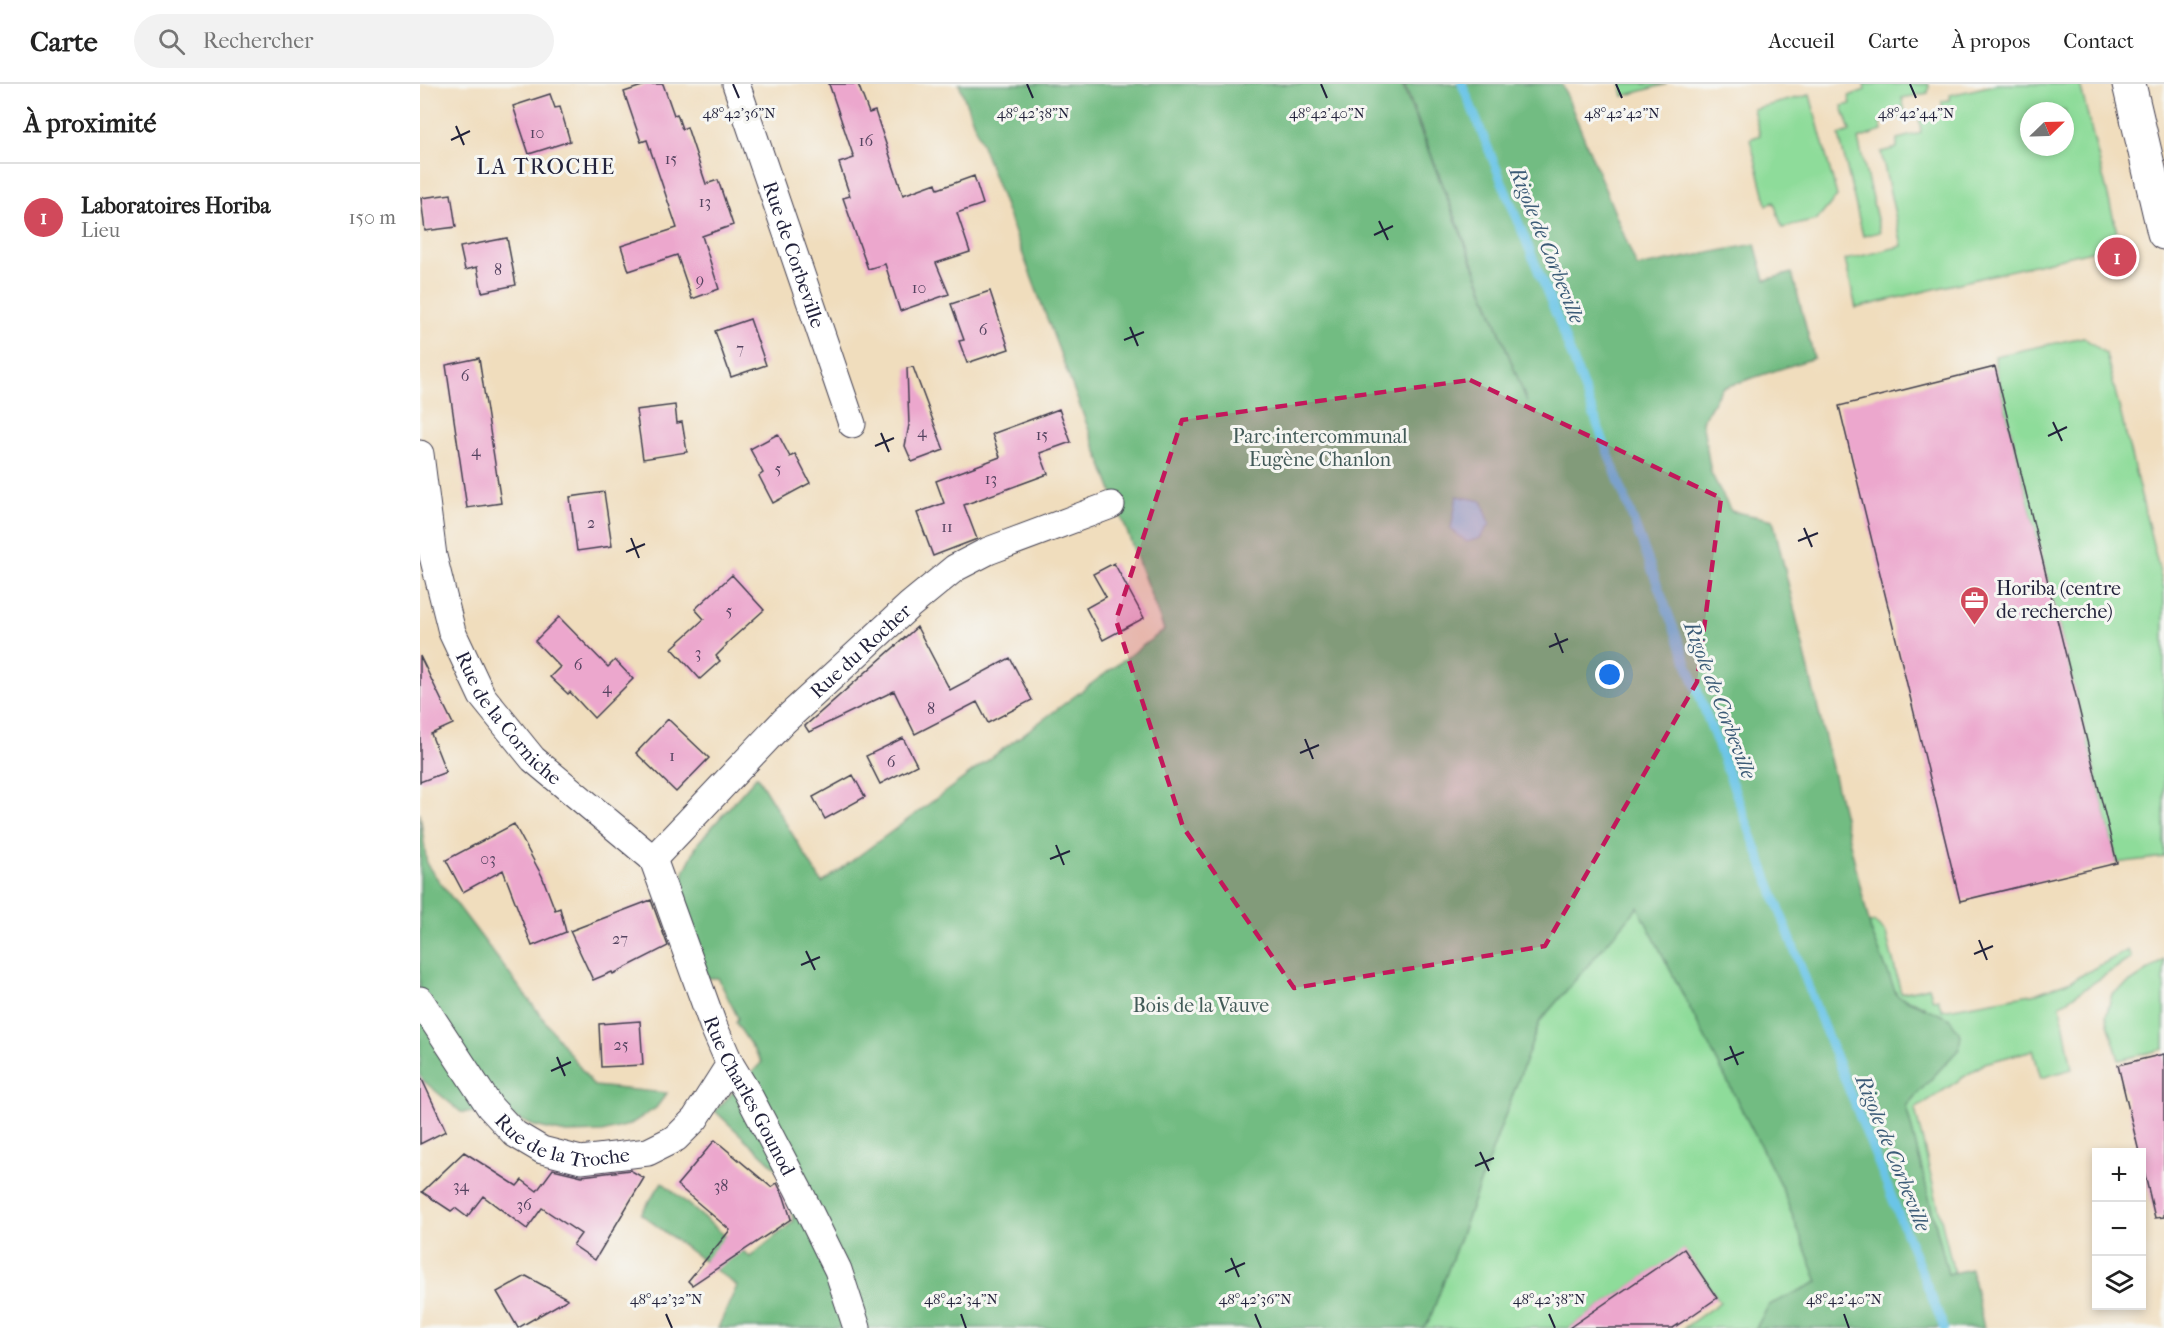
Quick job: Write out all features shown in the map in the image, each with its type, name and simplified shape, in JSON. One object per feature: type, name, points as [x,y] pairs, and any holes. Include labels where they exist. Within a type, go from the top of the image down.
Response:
[{"type":"main road","points":[[2129,84],[2164,233]]},
{"type":"street","name":"Rue de Corbeville","points":[[736,84],[852,424]]},
{"type":"street","name":"Rue de la Corniche","points":[[420,454],[427,548],[452,632],[482,696],[533,759],[652,859]]},
{"type":"street","name":"Rue du Rocher","points":[[652,859],[784,721],[910,605],[955,568],[988,551],[1111,505]]},
{"type":"street","name":"Rue Charles Gounod","points":[[652,859],[713,1025],[730,1064],[798,1189],[838,1270],[857,1328]]},
{"type":"street","name":"Rue de la Troche","points":[[420,1000],[490,1107],[515,1134],[542,1150],[581,1160],[648,1152],[676,1138],[695,1119],[730,1064]]},
{"type":"highlighted area","points":[[1470,380],[1721,498],[1697,682],[1545,946],[1294,988],[1183,827],[1116,620],[1182,420]]},
{"type":"green space","points":[[959,84],[1402,84],[1527,402],[1404,84],[1562,84],[1637,267],[1755,244],[1765,280],[1792,273],[1814,358],[1722,388],[1702,421],[1711,473],[1731,511],[1773,520],[1871,931],[1897,996],[1949,1018],[1961,1035],[1959,1049],[1906,1106],[1948,1274],[1971,1269],[1984,1328],[1756,1328],[1769,1305],[1818,1282],[1781,1186],[1638,907],[1540,1021],[1429,1321],[1422,1328],[718,1328],[737,1286],[641,1214],[662,1182],[750,1257],[794,1221],[779,1171],[715,1111],[762,1062],[736,1023],[738,1018],[718,978],[708,978],[680,899],[684,872],[698,843],[757,776],[822,883],[1164,630]]},
{"type":"green space","points":[[1621,84],[1667,84],[1623,96]]},
{"type":"green space","points":[[1864,84],[1929,84],[1928,93],[1902,98],[1906,116],[1880,122],[1882,131],[1858,139],[1880,232],[1863,236],[1839,135],[1850,131],[1842,106],[1851,104],[1849,96],[1865,90]]},
{"type":"green space","points":[[1998,84],[2080,84],[2120,244],[1856,308],[1845,260],[1902,246],[1881,152],[1897,148],[1897,139],[1921,133],[1919,117],[1942,111],[1942,101],[1949,100],[1950,95]]},
{"type":"green space","points":[[1810,95],[1837,196],[1817,220],[1782,228],[1774,202],[1767,205],[1750,139],[1760,135],[1753,109]]},
{"type":"green space","points":[[2083,337],[2106,354],[2164,589],[2164,857],[2117,863],[1995,367],[1995,356]]},
{"type":"green space","points":[[420,813],[427,865],[594,1086],[667,1093],[656,1108],[629,1125],[602,1132],[566,1133],[534,1126],[507,1114],[461,1112],[420,1078]]},
{"type":"green space","points":[[1638,907],[1781,1186],[1818,1282],[1769,1305],[1756,1328],[1684,1328],[1720,1302],[1684,1250],[1569,1328],[1422,1328],[1429,1321],[1540,1021]]},
{"type":"green space","points":[[1874,922],[1886,933],[1901,993],[1929,987],[1933,1000],[1938,999],[1942,1010],[2037,993],[2071,981],[2128,950],[2131,958],[2060,1005],[2072,1069],[2041,1078],[2033,1050],[1985,1063],[1915,1109],[1954,1273],[1948,1274],[1906,1106],[1959,1049],[1924,1006],[1897,996],[1871,931],[1869,923]]},
{"type":"green space","points":[[2164,960],[2164,1049],[2119,1060],[2106,1016],[2112,994]]},
{"type":"water","points":[[1457,496],[1482,501],[1490,524],[1480,538],[1467,542],[1451,529]]},
{"type":"building","points":[[648,84],[663,84],[674,115],[677,114],[682,129],[687,127],[706,184],[718,180],[733,225],[702,236],[719,289],[692,299],[677,255],[629,271],[621,246],[677,228],[647,140],[641,142],[624,92]]},
{"type":"building","points":[[829,84],[858,84],[869,113],[875,111],[903,195],[936,183],[938,189],[974,176],[983,204],[957,213],[970,252],[936,263],[949,294],[900,311],[885,264],[868,269],[843,198],[850,196],[839,163],[854,158]]},
{"type":"building","points":[[550,94],[555,108],[560,107],[570,141],[529,154],[513,106]]},
{"type":"building","points":[[451,194],[456,227],[425,231],[421,198]]},
{"type":"building","points":[[507,238],[516,285],[482,292],[477,267],[465,270],[460,247]]},
{"type":"building","points":[[990,291],[1009,349],[967,363],[959,341],[964,340],[951,304]]},
{"type":"building","points":[[750,319],[766,365],[731,377],[715,331]]},
{"type":"building","points":[[479,358],[501,503],[467,508],[446,365]]},
{"type":"building","points":[[913,367],[944,450],[912,462],[905,446],[909,425],[907,368]]},
{"type":"building","name":"Horiba (centre de recherche)","points":[[1995,367],[2117,863],[1960,901],[1839,406]]},
{"type":"building","points":[[675,405],[677,423],[682,422],[687,452],[643,459],[636,410]]},
{"type":"building","points":[[1059,409],[1071,442],[1040,453],[1048,474],[964,505],[977,539],[933,556],[917,513],[944,503],[936,481],[1000,457],[992,434]]},
{"type":"building","points":[[778,434],[790,457],[795,454],[810,483],[773,503],[759,476],[763,473],[750,449]]},
{"type":"building","points":[[604,492],[612,546],[577,551],[570,497]]},
{"type":"building","points":[[1114,563],[1144,618],[1103,640],[1086,608],[1106,597],[1093,574]]},
{"type":"building","points":[[732,575],[764,610],[726,644],[716,656],[720,661],[700,679],[672,648],[704,619],[695,609]]},
{"type":"building","points":[[559,617],[608,667],[615,660],[633,679],[594,718],[570,692],[568,694],[550,677],[560,667],[535,641]]},
{"type":"building","points":[[917,627],[950,690],[1010,658],[1032,700],[988,723],[977,702],[915,734],[894,691],[809,732],[805,726]]},
{"type":"building","points":[[420,656],[453,724],[431,734],[446,772],[420,782]]},
{"type":"building","points":[[668,719],[709,758],[676,792],[636,753]]},
{"type":"building","points":[[903,738],[917,765],[880,784],[866,756]]},
{"type":"building","points":[[853,775],[865,797],[825,819],[813,797]]},
{"type":"building","points":[[514,824],[542,876],[555,910],[560,908],[566,932],[532,946],[503,870],[463,892],[446,860]]},
{"type":"building","points":[[651,900],[668,946],[613,974],[612,972],[593,980],[570,931]]},
{"type":"building","points":[[640,1021],[643,1065],[601,1067],[599,1024]]},
{"type":"building","points":[[2164,1054],[2164,1217],[2155,1218],[2146,1179],[2146,1148],[2138,1148],[2118,1065]]},
{"type":"building","points":[[420,1075],[446,1131],[420,1144]]},
{"type":"building","points":[[715,1140],[771,1187],[777,1183],[791,1219],[692,1285],[688,1281],[730,1230],[677,1185]]},
{"type":"building","points":[[464,1152],[517,1186],[522,1180],[537,1191],[553,1169],[582,1176],[630,1170],[644,1178],[595,1260],[573,1245],[581,1234],[542,1208],[527,1229],[483,1196],[467,1217],[455,1208],[451,1211],[422,1192]]},
{"type":"building","points":[[1684,1249],[1717,1298],[1687,1319],[1673,1328],[1569,1328]]},
{"type":"building","points":[[526,1276],[568,1299],[518,1328],[497,1292]]},
{"type":"waterway","name":"Rigole de Corbeville","points":[[1462,84],[1557,317],[1819,1015],[1944,1328]]},
{"type":"place","name":"Laboratoires Horiba","points":[[2117,257]]},
{"type":"place","name":"Horiba (centre de recherche)","points":[[1975,626]]},
{"type":"district","name":"LA TROCHE","points":[[546,166]]},
{"type":"park label","name":"Parc intercommunal Eugène Chanlon","points":[[1320,448]]},
{"type":"park label","name":"Bois de la Vauve","points":[[1201,1005]]}]
